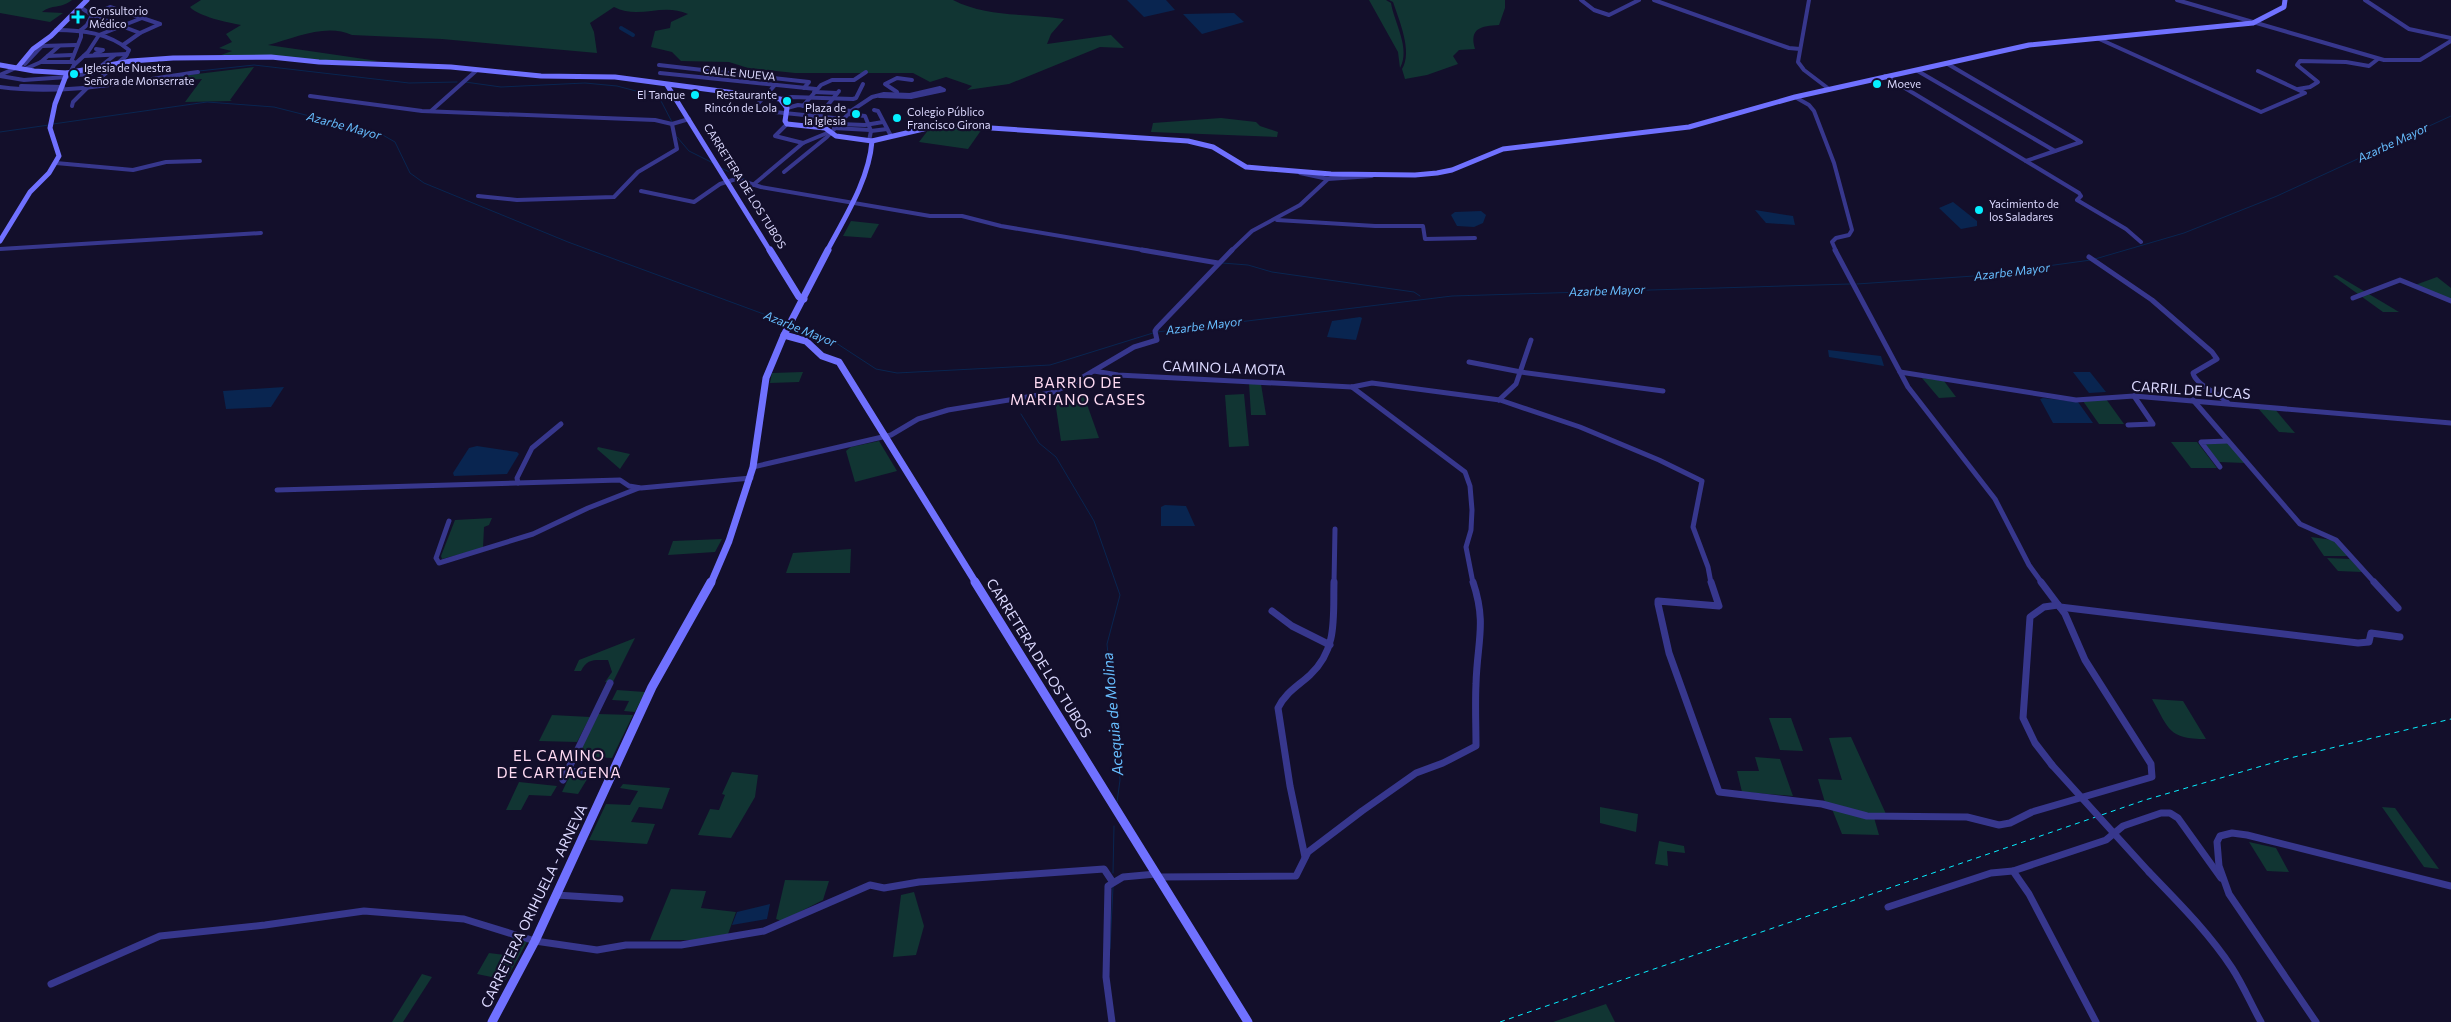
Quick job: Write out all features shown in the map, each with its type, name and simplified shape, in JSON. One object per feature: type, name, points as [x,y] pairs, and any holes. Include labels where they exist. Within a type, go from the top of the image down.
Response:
[{"type":"main road","points":[[18,67],[33,49],[87,0]]},
{"type":"main road","points":[[0,65],[25,67],[36,71],[70,72],[131,61],[173,58],[271,57],[318,62],[477,70],[541,76],[615,77],[780,99],[787,110],[785,121],[787,124],[825,128],[833,130],[833,134],[841,137],[871,141],[932,127],[954,126],[1188,141],[1213,147],[1246,167],[1297,172],[1379,175],[1437,173],[1452,170],[1485,154],[1503,149],[1683,128],[1795,97],[2029,45],[2253,23],[2284,7],[2285,0]]},
{"type":"main road","points":[[0,241],[30,192],[56,163],[59,156],[50,126],[62,89],[70,72]]},
{"type":"main road","name":"CARRETERA DE LOS TUBOS","points":[[667,85],[799,297],[804,299]]},
{"type":"main road","name":"CARRETERA ORIHUELA - ARNEVA","points":[[492,1022],[535,941],[652,687],[711,583],[729,541],[754,467],[766,378],[788,328],[853,202],[871,154],[871,141]]},
{"type":"main road","name":"CARRETERA DE LOS TUBOS","points":[[788,328],[813,345],[822,356],[839,362],[1248,1022]]},
{"type":"street","points":[[1581,0],[1588,7],[1604,15],[1609,15],[1639,0]]},
{"type":"street","points":[[1654,0],[1789,48],[1800,49]]},
{"type":"street","points":[[1809,0],[1798,62],[1804,70],[1829,89]]},
{"type":"street","points":[[2176,0],[2378,59],[2420,60],[2451,39]]},
{"type":"street","points":[[2365,0],[2409,29],[2451,39]]},
{"type":"street","points":[[80,7],[92,15],[140,33]]},
{"type":"street","points":[[71,62],[82,30],[92,15],[110,7],[160,24],[140,33],[123,45]]},
{"type":"street","points":[[0,75],[26,80],[70,72],[99,36],[142,18]]},
{"type":"street","points":[[56,30],[82,30],[123,45],[129,50],[127,54],[73,102],[72,106]]},
{"type":"street","points":[[2097,38],[2261,112],[2305,94],[2258,71]]},
{"type":"street","points":[[25,67],[42,46],[76,45]]},
{"type":"street","points":[[41,62],[59,46]]},
{"type":"street","points":[[92,56],[103,50],[96,49]]},
{"type":"street","points":[[84,56],[127,54]]},
{"type":"street","points":[[33,56],[72,55]]},
{"type":"street","points":[[101,66],[115,55]]},
{"type":"street","points":[[2298,89],[2310,87],[2318,82],[2297,65],[2300,61],[2346,62],[2369,66],[2378,59]]},
{"type":"street","points":[[25,67],[41,62],[77,62]]},
{"type":"street","points":[[1946,63],[2081,142],[2026,160]]},
{"type":"street","points":[[659,65],[809,82],[804,88]]},
{"type":"street","points":[[0,75],[18,67]]},
{"type":"street","points":[[100,68],[91,74],[83,75],[77,75],[78,71],[100,68]]},
{"type":"street","points":[[431,111],[477,70]]},
{"type":"street","points":[[1916,70],[2055,151]]},
{"type":"street","points":[[21,86],[36,71]]},
{"type":"street","points":[[0,86],[26,90],[62,89],[198,72]]},
{"type":"street","points":[[803,106],[815,91],[829,81],[854,80],[866,72]]},
{"type":"street","name":"CALLE NUEVA","points":[[660,73],[838,92],[834,99]]},
{"type":"street","points":[[711,91],[730,73]]},
{"type":"street","points":[[1886,76],[2079,193],[2082,196],[2077,200],[2126,229],[2141,242]]},
{"type":"street","points":[[782,78],[764,96],[754,108],[755,110],[787,110],[844,119]]},
{"type":"street","points":[[897,95],[897,92],[888,88],[885,84],[897,78],[912,80]]},
{"type":"street","points":[[738,94],[750,83]]},
{"type":"street","points":[[780,99],[856,98],[863,84]]},
{"type":"street","points":[[0,86],[62,89]]},
{"type":"street","points":[[784,172],[833,130],[850,112],[872,98],[879,96],[910,95],[940,88],[944,90],[911,97],[879,96]]},
{"type":"street","points":[[310,96],[431,111],[655,120],[672,124],[689,120]]},
{"type":"street","points":[[1795,97],[1814,110],[1834,163],[1852,230],[1849,235],[1836,238],[1832,242],[1855,289],[1908,387],[1927,414],[1995,499],[2029,565],[2059,606]]},
{"type":"street","points":[[819,116],[834,99]]},
{"type":"street","points":[[787,110],[803,106],[863,115],[870,130],[871,141]]},
{"type":"street","points":[[874,110],[878,111],[891,136]]},
{"type":"street","points":[[839,124],[884,122]]},
{"type":"street","points":[[478,196],[517,200],[614,197],[638,172],[677,149],[677,142],[672,136],[672,124]]},
{"type":"street","points":[[787,124],[775,136],[803,143]]},
{"type":"street","points":[[753,185],[803,143],[833,130],[887,130]]},
{"type":"street","points":[[56,163],[132,170],[166,162],[200,161]]},
{"type":"street","points":[[1297,172],[1328,179],[1379,175]]},
{"type":"street","points":[[641,191],[694,202],[727,181],[740,179],[753,185],[930,216],[962,216],[1016,229],[1218,264]]},
{"type":"street","points":[[754,467],[884,436],[918,419],[948,410],[1007,402],[1050,393],[1067,387],[1134,347],[1154,342],[1158,338],[1155,331],[1252,231],[1275,220],[1305,201],[1328,179]]},
{"type":"street","points":[[1275,220],[1375,226],[1423,226],[1425,239],[1475,238]]},
{"type":"street","points":[[0,249],[261,233]]},
{"type":"street","points":[[2089,257],[2152,300],[2212,352],[2217,358],[2192,373],[2193,378],[2196,382],[2216,391],[2228,403]]},
{"type":"street","points":[[2353,298],[2400,280],[2451,301]]},
{"type":"street","points":[[1499,400],[1516,384],[1531,340]]},
{"type":"street","points":[[1469,362],[1521,372],[1663,391]]},
{"type":"street","name":"CAMINO LA MOTA","points":[[1094,371],[1118,375],[1352,387],[1372,383],[1499,400],[1580,427],[1659,460],[1702,481],[1693,527],[1708,567],[1719,606],[1658,602],[1658,604],[1662,632],[1672,664],[1713,768],[1719,792],[1822,804],[1867,816],[1967,817],[1999,826],[2010,823],[2032,812],[2152,777],[2153,771],[2147,758],[2085,660],[2068,621],[2059,606]]},
{"type":"street","name":"CARRIL DE LUCAS","points":[[1900,372],[2069,399],[2134,396],[2451,423]]},
{"type":"street","points":[[1112,1022],[1106,978],[1108,886],[1112,881],[1119,878],[1157,876],[1296,876],[1305,857],[1362,811],[1416,773],[1443,763],[1476,746],[1476,683],[1482,625],[1480,604],[1471,577],[1466,547],[1472,530],[1470,486],[1465,472],[1352,387]]},
{"type":"street","points":[[2128,424],[2154,424],[2134,396]]},
{"type":"street","points":[[2193,400],[2300,524],[2336,540],[2398,608]]},
{"type":"street","points":[[518,483],[517,478],[532,448],[560,424]]},
{"type":"street","points":[[2220,467],[2201,442],[2228,441]]},
{"type":"street","points":[[449,521],[436,558],[438,563],[541,531],[588,508],[639,488],[751,478]]},
{"type":"street","points":[[277,490],[620,480],[639,488]]},
{"type":"street","points":[[1305,857],[1293,792],[1290,786],[1278,708],[1284,698],[1315,670],[1330,645],[1333,636],[1335,529]]},
{"type":"street","points":[[2261,1022],[2233,969],[2216,945],[2039,751],[2026,728],[2023,711],[2030,617],[2044,607],[2059,606],[2358,643],[2368,642],[2371,633],[2400,637]]},
{"type":"street","points":[[1272,611],[1280,619],[1295,628],[1330,645]]},
{"type":"street","points":[[563,780],[610,683]]},
{"type":"street","points":[[568,771],[611,776]]},
{"type":"street","points":[[1888,907],[1991,873],[2013,871],[2106,840],[2123,826],[2165,812],[2174,814],[2222,879],[2229,894],[2316,1022]]},
{"type":"street","points":[[2222,879],[2217,842],[2220,836],[2226,834],[2247,835],[2451,886]]},
{"type":"street","points":[[51,984],[160,936],[364,912],[464,920],[535,941],[597,950],[621,946],[681,945],[741,936],[781,925],[870,885],[884,888],[919,882],[1104,869],[1112,881]]},
{"type":"street","points":[[2013,871],[2029,894],[2096,1022]]},
{"type":"street","points":[[556,895],[620,899]]},
{"type":"green space","points":[[0,0],[72,0],[64,5],[49,8],[42,12],[63,13],[50,22],[0,13]]},
{"type":"green space","points":[[201,0],[953,0],[980,10],[1064,19],[1051,34],[1047,44],[1111,35],[1124,48],[1100,47],[1009,84],[967,90],[972,86],[946,77],[930,82],[913,73],[795,73],[748,68],[729,62],[681,61],[672,52],[651,47],[655,31],[670,28],[671,22],[688,14],[669,10],[633,12],[614,7],[590,23],[594,32],[597,53],[442,39],[352,35],[342,32],[321,31],[268,45],[378,61],[360,62],[221,55],[232,51],[219,48],[232,42],[226,34],[241,25],[206,16],[190,7]]},
{"type":"green space","points":[[1369,0],[1386,0],[1391,3],[1403,44],[1403,61],[1400,68],[1398,52]]},
{"type":"green space","points":[[1389,0],[1505,0],[1505,8],[1499,25],[1482,27],[1475,32],[1475,49],[1459,50],[1453,56],[1458,64],[1427,75],[1405,79],[1402,69],[1405,62],[1406,45],[1393,2]]},
{"type":"green space","points":[[254,67],[230,100],[232,101],[185,102],[202,79],[163,82],[165,78]]},
{"type":"green space","points":[[1221,118],[1256,122],[1260,126],[1278,132],[1277,137],[1151,132],[1153,123]]},
{"type":"green space","points":[[951,127],[982,129],[968,149],[919,142],[929,129]]},
{"type":"green space","points":[[851,221],[879,224],[871,238],[843,236]]},
{"type":"green space","points":[[2337,275],[2399,312],[2383,312],[2333,276]]},
{"type":"green space","points":[[2437,277],[2451,288],[2451,299],[2415,285]]},
{"type":"green space","points":[[803,372],[799,382],[770,383],[772,373]]},
{"type":"green space","points":[[1922,378],[1944,381],[1956,397],[1939,398]]},
{"type":"green space","points":[[1249,383],[1261,384],[1266,415],[1251,415]]},
{"type":"green space","points":[[1244,394],[1249,446],[1229,447],[1225,395]]},
{"type":"green space","points":[[1084,396],[1099,438],[1061,441],[1055,401]]},
{"type":"green space","points":[[2106,399],[2124,424],[2099,424],[2083,401]]},
{"type":"green space","points":[[2256,406],[2274,408],[2295,433],[2279,432]]},
{"type":"green space","points":[[879,441],[897,471],[855,482],[846,451],[851,447]]},
{"type":"green space","points":[[2171,442],[2197,442],[2217,468],[2191,468]]},
{"type":"green space","points":[[2227,442],[2245,463],[2219,462],[2203,443]]},
{"type":"green space","points":[[598,447],[630,454],[620,469],[597,449]]},
{"type":"green space","points":[[492,518],[489,525],[484,527],[483,548],[442,559],[441,556],[455,520]]},
{"type":"green space","points":[[2311,537],[2333,540],[2348,556],[2324,556]]},
{"type":"green space","points":[[722,539],[715,552],[668,555],[673,541]]},
{"type":"green space","points":[[851,549],[850,573],[786,573],[793,553]]},
{"type":"green space","points":[[2327,558],[2350,559],[2362,572],[2338,571]]},
{"type":"green space","points":[[635,638],[613,682],[605,682],[612,672],[608,660],[592,661],[586,664],[581,671],[574,671],[579,660]]},
{"type":"green space","points":[[617,690],[645,692],[635,712],[624,711],[629,701],[612,700]]},
{"type":"green space","points":[[2152,699],[2183,701],[2206,739],[2184,737],[2171,730]]},
{"type":"green space","points":[[598,714],[633,715],[612,758],[578,756]]},
{"type":"green space","points":[[552,715],[590,717],[577,742],[539,741]]},
{"type":"green space","points":[[1769,718],[1791,718],[1803,751],[1780,750]]},
{"type":"green space","points":[[1851,737],[1886,814],[1873,814],[1879,835],[1842,834],[1832,809],[1827,809],[1818,779],[1842,780],[1829,738]]},
{"type":"green space","points":[[1755,757],[1780,759],[1793,796],[1742,792],[1737,771],[1759,771]]},
{"type":"green space","points":[[732,772],[758,775],[755,797],[731,838],[698,835],[710,809],[719,810],[725,795],[722,794]]},
{"type":"green space","points":[[570,775],[589,776],[578,794],[562,792]]},
{"type":"green space","points":[[519,782],[557,786],[551,796],[529,795],[521,810],[506,810]]},
{"type":"green space","points":[[623,784],[670,788],[662,809],[639,807],[631,822],[655,824],[647,844],[589,840],[606,804],[630,805],[638,791],[620,788]]},
{"type":"green space","points":[[1600,807],[1638,814],[1636,832],[1600,823]]},
{"type":"green space","points":[[2382,807],[2395,808],[2439,869],[2424,867]]},
{"type":"green space","points":[[1659,841],[1684,846],[1685,853],[1667,851],[1668,866],[1655,864]]},
{"type":"green space","points":[[2249,842],[2276,848],[2289,872],[2267,871]]},
{"type":"green space","points":[[785,880],[829,881],[823,900],[782,921],[776,919]]},
{"type":"green space","points":[[671,889],[706,891],[701,908],[736,912],[728,934],[695,940],[650,940]]},
{"type":"green space","points":[[914,892],[924,926],[916,955],[893,957],[901,895]]},
{"type":"green space","points":[[513,937],[527,942],[506,980],[477,974],[489,953],[505,955]]},
{"type":"green space","points":[[422,974],[432,977],[403,1022],[392,1022]]},
{"type":"green space","points":[[1606,1004],[1615,1022],[1553,1022]]},
{"type":"water","points":[[1127,0],[1166,0],[1175,10],[1144,17]]},
{"type":"water","points":[[1234,13],[1244,22],[1202,34],[1183,14]]},
{"type":"water","points":[[1953,202],[1977,221],[1977,226],[1961,229],[1939,208]]},
{"type":"water","points":[[1755,210],[1793,216],[1795,225],[1766,223]]},
{"type":"water","points":[[1481,211],[1486,215],[1483,223],[1474,227],[1457,226],[1451,215],[1455,212]]},
{"type":"water","points":[[1362,318],[1356,340],[1327,337],[1332,321]]},
{"type":"water","points":[[1828,350],[1881,356],[1884,366],[1829,357]]},
{"type":"water","points":[[2073,372],[2090,372],[2106,392],[2089,393]]},
{"type":"water","points":[[284,387],[271,407],[226,409],[223,391]]},
{"type":"water","points":[[2040,399],[2078,402],[2093,423],[2053,423]]},
{"type":"water","points":[[477,446],[517,452],[519,454],[507,474],[454,476],[453,473],[469,448]]},
{"type":"water","points":[[1165,505],[1186,506],[1195,526],[1161,526],[1161,507]]},
{"type":"water","points":[[770,904],[767,919],[732,925],[737,912]]},
{"type":"waterway","points":[[621,28],[633,35]]},
{"type":"waterway","points":[[199,71],[254,65],[409,83],[457,82]]},
{"type":"waterway","points":[[106,83],[146,78]]},
{"type":"waterway","points":[[465,82],[501,87],[585,83],[617,86],[655,96],[661,101],[672,122]]},
{"type":"waterway","name":"Azarbe Mayor","points":[[53,124],[207,102],[274,107],[381,134],[395,142],[410,173],[424,183],[568,242],[788,323]]},
{"type":"waterway","name":"Azarbe Mayor","points":[[2095,259],[2184,233],[2277,196],[2451,116]]},
{"type":"waterway","name":"Azarbe Mayor","points":[[0,132],[49,125]]},
{"type":"waterway","points":[[677,137],[689,151],[713,163]]},
{"type":"waterway","points":[[721,168],[749,181]]},
{"type":"waterway","name":"Azarbe Mayor","points":[[1857,284],[1974,276],[2091,260]]},
{"type":"waterway","points":[[1222,263],[1248,265],[1272,272],[1414,292],[1420,296]]},
{"type":"waterway","name":"Azarbe Mayor","points":[[1157,332],[1452,296],[1850,284]]},
{"type":"waterway","name":"Azarbe Mayor","points":[[792,324],[830,339],[876,369],[897,373],[1050,365],[1153,333]]},
{"type":"waterway","name":"Acequia de Molina","points":[[1021,414],[1039,443],[1056,457],[1094,521],[1120,595],[1107,644],[1120,780],[1117,802]]},
{"type":"waterway","name":"Acequia de Molina","points":[[1113,873],[1114,826]]},
{"type":"waterway","name":"Acequia de Molina","points":[[1110,949],[1113,887]]},
{"type":"railway","points":[[1500,1022],[2145,800],[2286,759],[2451,719]]},
{"type":"place","name":"Consultorio Médico","points":[[78,17]]},
{"type":"place","name":"Iglesia de Nuestra Señora de Monserrate","points":[[74,74]]},
{"type":"place","name":"Moeve","points":[[1877,84]]},
{"type":"place","name":"El Tanque","points":[[695,95]]},
{"type":"place","name":"Restaurante Rincón de Lola","points":[[787,101]]},
{"type":"place","name":"Plaza de la Iglesia","points":[[856,114]]},
{"type":"place","name":"Colegio Público Francisco Girona","points":[[897,118]]},
{"type":"place","name":"Yacimiento de los Saladares","points":[[1979,210]]},
{"type":"district","name":"BARRIO DE MARIANO CASES","points":[[1078,392]]},
{"type":"district","name":"EL CAMINO DE CARTAGENA","points":[[559,764]]}]
